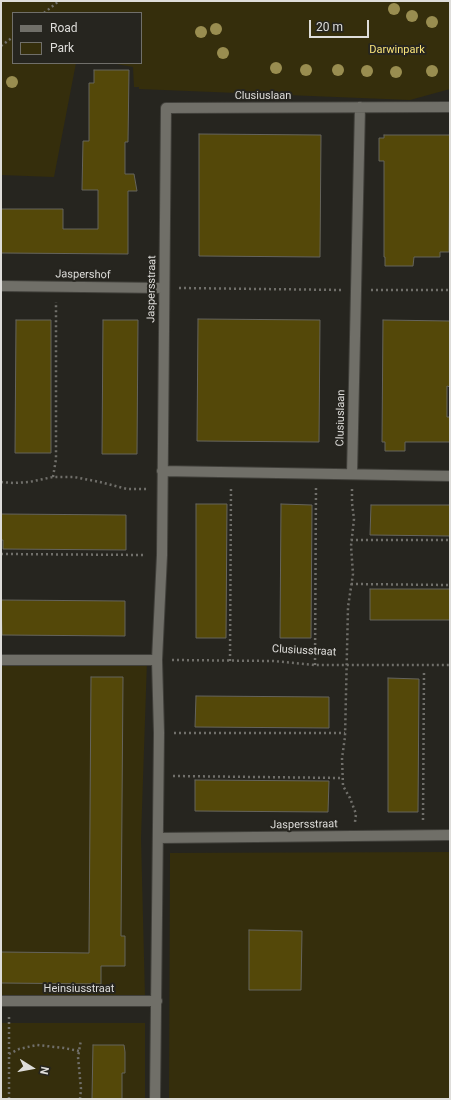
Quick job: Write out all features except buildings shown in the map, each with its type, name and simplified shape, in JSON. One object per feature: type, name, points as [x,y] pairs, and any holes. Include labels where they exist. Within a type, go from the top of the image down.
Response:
[{"type":"street","name":"Clusiuslaan","points":[[352,474],[360,107]]},
{"type":"street","name":"Clusiuslaan","points":[[166,108],[450,107]]},
{"type":"street","name":"Jaspersstraat","points":[[155,1099],[160,733],[157,660],[162,555],[166,108]]},
{"type":"street","name":"Jaspershof","points":[[1,286],[164,288]]},
{"type":"street","points":[[162,471],[450,476]]},
{"type":"street","points":[[1,660],[157,660]]},
{"type":"street","name":"Jaspersstraat","points":[[158,838],[450,835]]},
{"type":"street","name":"Heinsiusstraat","points":[[5,1001],[157,1001]]},
{"type":"path","points":[[45,12],[59,1]]},
{"type":"path","points":[[1,46],[12,38]]},
{"type":"path","points":[[53,477],[56,459],[56,287]]},
{"type":"path","points":[[164,288],[450,290]]},
{"type":"path","points":[[230,660],[231,472]]},
{"type":"path","points":[[315,665],[316,473]]},
{"type":"path","points":[[352,474],[352,504],[354,519],[351,540],[352,574],[348,607],[348,665],[345,733],[342,758],[343,786],[350,798],[356,814],[353,836]]},
{"type":"path","points":[[1,482],[28,482],[53,477],[74,477],[127,489],[162,489]]},
{"type":"path","points":[[351,540],[450,540]]},
{"type":"path","points":[[1,554],[162,555]]},
{"type":"path","points":[[351,584],[450,585]]},
{"type":"path","name":"Clusiusstraat","points":[[157,660],[273,661],[315,665],[450,666]]},
{"type":"path","points":[[422,835],[424,672]]},
{"type":"path","points":[[160,733],[345,733]]},
{"type":"path","points":[[159,775],[343,778]]},
{"type":"path","points":[[5,1001],[9,1054],[9,1099]]},
{"type":"path","points":[[80,1099],[79,1051],[81,1040]]},
{"type":"path","points":[[9,1054],[22,1047],[37,1044],[79,1051]]},
{"type":"green space","name":"Darwinpark","points":[[1,1],[450,1],[450,89],[410,100],[139,89],[139,87],[134,87],[133,67],[116,64],[142,64],[142,12],[12,12],[12,64],[76,64],[54,177],[1,175]]},
{"type":"green space","points":[[1,661],[147,661],[141,838],[145,997],[1,997]]},
{"type":"green space","points":[[450,852],[450,1099],[169,1099],[170,853]]},
{"type":"green space","points":[[1,1023],[145,1023],[145,1099],[1,1099]]}]
